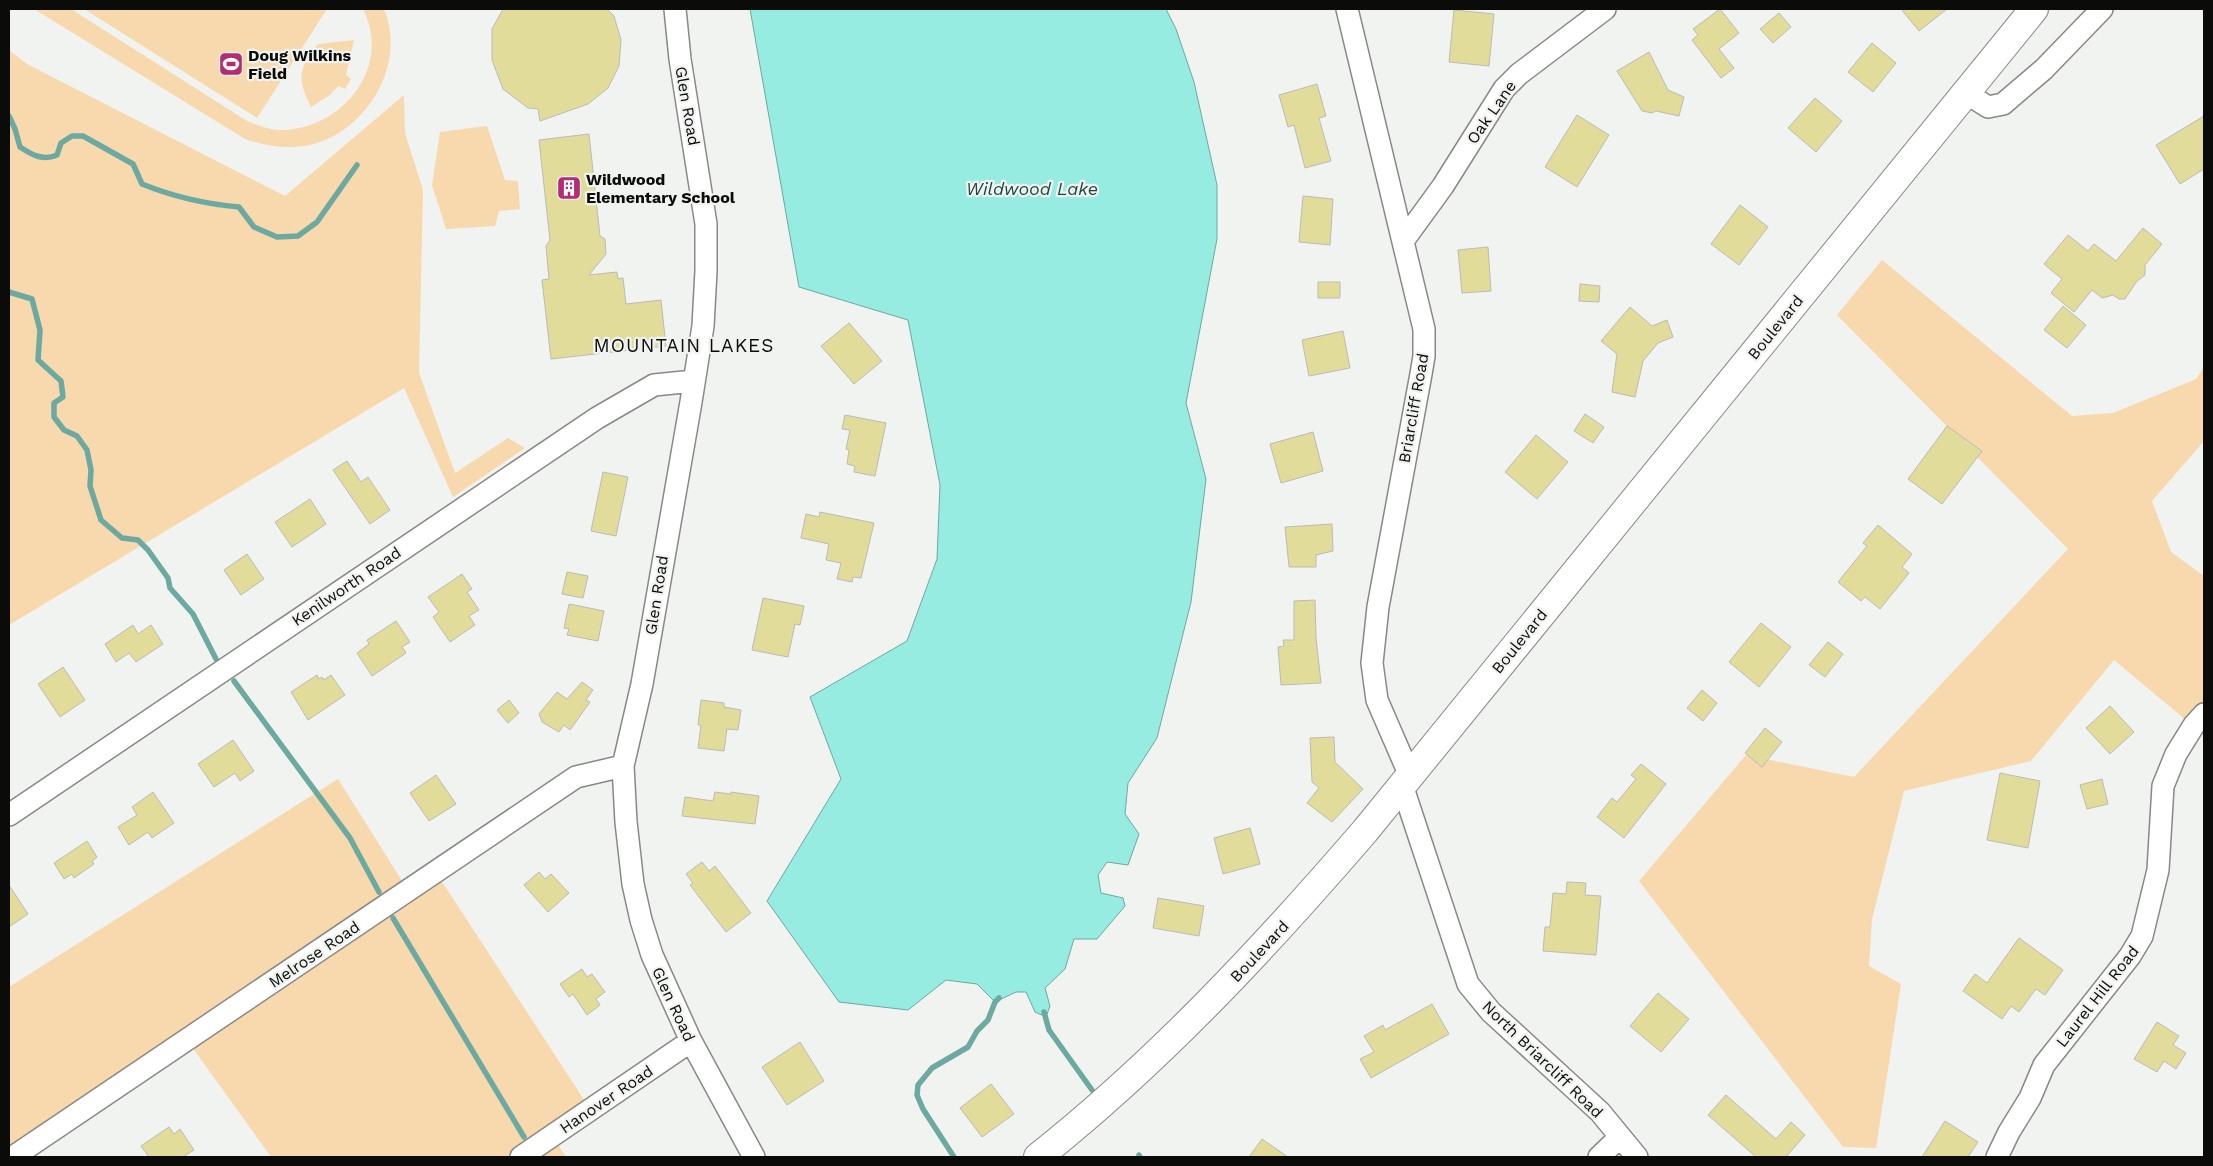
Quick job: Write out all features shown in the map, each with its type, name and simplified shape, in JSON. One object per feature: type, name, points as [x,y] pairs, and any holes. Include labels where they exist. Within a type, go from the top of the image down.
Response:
[{"type":"main road","name":"Boulevard","points":[[1038,1157],[1147,1063],[1218,995],[1293,915],[1406,781],[2034,9]]},
{"type":"street","name":"Glen Road","points":[[675,9],[680,59],[706,224],[703,326],[642,684],[623,766],[633,884],[641,920],[660,974],[691,1041],[754,1157]]},
{"type":"street","name":"Briarcliff Road","points":[[1347,9],[1424,329],[1424,356],[1378,607],[1372,663],[1377,700],[1406,781]]},
{"type":"street","name":"Oak Lane","points":[[1403,241],[1443,186],[1504,89],[1519,74],[1605,9]]},
{"type":"street","points":[[1966,93],[1988,107],[2003,104],[2044,69],[2102,9]]},
{"type":"street","name":"Kenilworth Road","points":[[9,816],[597,418],[654,385],[694,381]]},
{"type":"street","name":"Laurel Hill Road","points":[[1997,1157],[2009,1132],[2030,1098],[2044,1065],[2130,956],[2142,936],[2158,870],[2163,786],[2176,754],[2194,725],[2204,714]]},
{"type":"street","name":"Melrose Road","points":[[13,1157],[576,777],[623,766]]},
{"type":"street","name":"North Briarcliff Road","points":[[1406,781],[1468,984],[1491,1012],[1600,1112],[1637,1157]]},
{"type":"street","name":"Hanover Road","points":[[521,1157],[691,1041]]},
{"type":"street","points":[[1599,1157],[1620,1137]]},
{"type":"shaded area","points":[[34,9],[71,9],[247,121],[276,130],[302,127],[323,119],[341,107],[356,92],[366,73],[371,53],[371,31],[363,9],[384,9],[390,29],[390,49],[387,69],[379,88],[368,106],[355,121],[338,133],[311,145],[273,146],[245,139]]},
{"type":"shaded area","name":"Doug Wilkins Field","points":[[84,9],[327,9],[257,118]]},
{"type":"shaded area","points":[[354,40],[346,75],[351,79],[345,89],[338,86],[330,95],[311,107],[303,88],[302,80],[303,67],[307,60],[318,44]]},
{"type":"shaded area","points":[[9,50],[27,64],[285,196],[404,95],[405,133],[423,190],[419,373],[455,473],[508,438],[525,448],[453,497],[404,388],[9,625]]},
{"type":"shaded area","points":[[487,126],[505,180],[518,181],[520,209],[499,211],[495,226],[446,229],[432,185],[440,132]]},
{"type":"shaded area","points":[[1882,260],[2072,416],[2113,413],[2196,379],[2204,367],[2204,441],[2152,501],[2171,552],[2204,576],[2204,717],[2193,726],[2114,660],[2031,761],[1904,791],[1872,919],[1869,966],[1901,984],[1876,1148],[1843,1147],[1639,881],[1746,755],[1854,777],[2068,549],[1837,315]]},
{"type":"shaded area","points":[[338,779],[409,892],[437,874],[592,1112],[554,1138],[566,1157],[271,1157],[187,1040],[9,1157],[9,987]]},
{"type":"water","name":"Wildwood Lake","points":[[750,9],[1166,9],[1176,29],[1194,82],[1217,185],[1217,239],[1186,403],[1206,479],[1191,602],[1157,738],[1128,783],[1125,814],[1139,834],[1128,865],[1107,862],[1098,875],[1101,893],[1123,898],[1125,906],[1097,939],[1074,939],[1065,969],[1045,988],[1050,1006],[1046,1017],[1035,1012],[1026,992],[1016,992],[995,1002],[977,984],[946,980],[908,1010],[839,1002],[767,901],[841,779],[810,697],[907,641],[937,559],[940,485],[908,320],[799,287]]},
{"type":"building","points":[[503,9],[607,9],[614,16],[621,40],[619,66],[608,88],[588,104],[540,121],[538,109],[528,108],[503,89],[492,60],[492,29]]},
{"type":"building","points":[[1720,9],[1739,33],[1719,49],[1734,68],[1721,78],[1692,40],[1698,35],[1693,29]]},
{"type":"building","points":[[1901,9],[1947,9],[1919,31]]},
{"type":"building","points":[[1454,10],[1494,14],[1489,66],[1449,62]]},
{"type":"building","points":[[1779,13],[1791,27],[1773,43],[1760,29]]},
{"type":"building","points":[[1872,43],[1896,63],[1873,92],[1848,72]]},
{"type":"building","points":[[1649,52],[1668,90],[1684,97],[1679,116],[1656,111],[1652,113],[1642,111],[1617,71]]},
{"type":"building","points":[[1317,84],[1326,116],[1319,118],[1331,161],[1305,168],[1294,125],[1288,127],[1279,95]]},
{"type":"building","points":[[1815,98],[1842,121],[1816,152],[1788,128]]},
{"type":"building","points":[[1577,115],[1609,135],[1577,187],[1545,167]]},
{"type":"building","points":[[2204,116],[2204,169],[2180,184],[2156,145]]},
{"type":"building","points":[[589,134],[600,236],[605,239],[606,254],[589,275],[617,272],[618,279],[623,278],[626,304],[661,300],[666,346],[551,359],[542,280],[549,279],[546,246],[550,240],[539,140]]},
{"type":"building","points":[[1303,196],[1333,199],[1330,245],[1299,242]]},
{"type":"building","points":[[1740,205],[1768,227],[1739,265],[1711,244]]},
{"type":"building","points":[[2143,228],[2162,244],[2145,265],[2145,275],[2137,281],[2125,299],[2119,299],[2113,295],[2102,298],[2092,290],[2074,312],[2051,293],[2062,279],[2044,264],[2068,235],[2088,251],[2094,244],[2116,261]]},
{"type":"building","points":[[1488,247],[1491,291],[1462,293],[1458,250]]},
{"type":"building","points":[[1318,282],[1340,282],[1340,298],[1318,298]]},
{"type":"building","points":[[1580,284],[1600,286],[1599,302],[1579,301]]},
{"type":"building","points":[[2063,306],[2086,325],[2067,348],[2044,330]]},
{"type":"building","points":[[1630,307],[1652,326],[1667,320],[1673,337],[1658,343],[1643,361],[1635,397],[1612,392],[1617,354],[1601,341]]},
{"type":"building","points":[[849,323],[882,361],[854,384],[821,346]]},
{"type":"building","points":[[1343,331],[1350,368],[1309,376],[1302,340]]},
{"type":"building","points":[[1585,414],[1604,427],[1593,443],[1574,431]]},
{"type":"building","points":[[845,415],[886,423],[875,476],[854,472],[855,466],[847,464],[849,450],[846,449],[850,430],[842,429]]},
{"type":"building","points":[[1947,426],[1982,451],[1942,504],[1908,479]]},
{"type":"building","points":[[1313,432],[1323,471],[1281,483],[1270,444]]},
{"type":"building","points":[[1536,435],[1568,462],[1537,499],[1505,472]]},
{"type":"building","points":[[347,461],[361,482],[368,477],[390,510],[370,524],[333,470]]},
{"type":"building","points":[[603,472],[628,477],[616,536],[591,531]]},
{"type":"building","points":[[310,499],[326,524],[292,547],[275,522]]},
{"type":"building","points":[[820,512],[874,523],[861,578],[853,577],[852,582],[837,579],[841,563],[826,560],[829,544],[801,538],[806,514],[819,517]]},
{"type":"building","points":[[1332,524],[1333,551],[1316,555],[1316,567],[1289,567],[1285,527]]},
{"type":"building","points":[[1878,525],[1912,554],[1902,567],[1909,573],[1880,609],[1865,597],[1861,601],[1838,582],[1867,546],[1863,543]]},
{"type":"building","points":[[247,554],[264,579],[241,595],[224,570]]},
{"type":"building","points":[[567,572],[588,576],[583,598],[562,594]]},
{"type":"building","points":[[462,574],[472,589],[467,592],[479,610],[469,616],[475,625],[450,642],[433,617],[439,612],[428,597]]},
{"type":"building","points":[[763,598],[804,606],[800,625],[795,624],[788,657],[752,650]]},
{"type":"building","points":[[1315,600],[1316,638],[1321,683],[1281,685],[1278,647],[1284,646],[1283,640],[1294,640],[1294,601]]},
{"type":"building","points":[[569,604],[604,611],[598,641],[567,635],[569,629],[564,628]]},
{"type":"building","points":[[396,621],[410,642],[402,647],[406,653],[372,676],[357,653],[369,644],[367,640]]},
{"type":"building","points":[[1761,623],[1791,647],[1759,687],[1729,662]]},
{"type":"building","points":[[133,625],[138,634],[151,625],[163,644],[136,662],[129,653],[116,662],[105,644]]},
{"type":"building","points":[[1828,642],[1843,654],[1825,677],[1809,665]]},
{"type":"building","points":[[63,667],[85,700],[60,717],[38,684]]},
{"type":"building","points":[[317,675],[319,679],[322,677],[324,680],[331,675],[345,695],[308,720],[291,692]]},
{"type":"building","points":[[582,682],[593,690],[586,700],[590,702],[570,730],[564,725],[559,732],[542,722],[539,714],[557,692],[567,699]]},
{"type":"building","points":[[1702,690],[1717,703],[1703,721],[1687,708]]},
{"type":"building","points":[[509,700],[519,713],[508,723],[497,710]]},
{"type":"building","points":[[701,700],[724,703],[724,707],[741,710],[738,730],[727,729],[724,751],[698,748],[701,725],[698,725]]},
{"type":"building","points":[[2110,706],[2134,732],[2110,754],[2086,728]]},
{"type":"building","points":[[1765,728],[1782,742],[1762,767],[1745,753]]},
{"type":"building","points":[[1334,737],[1335,762],[1363,789],[1332,822],[1307,803],[1319,788],[1312,782],[1310,738]]},
{"type":"building","points":[[233,740],[254,771],[240,781],[235,773],[214,787],[198,764]]},
{"type":"building","points":[[1641,764],[1666,784],[1624,838],[1597,817],[1612,798],[1617,802],[1636,779],[1631,775]]},
{"type":"building","points":[[2000,773],[2040,781],[2028,848],[1987,840]]},
{"type":"building","points":[[436,775],[456,804],[429,821],[410,793]]},
{"type":"building","points":[[2102,779],[2108,804],[2087,809],[2080,785]]},
{"type":"building","points":[[153,792],[174,823],[152,838],[148,832],[129,845],[118,827],[137,815],[132,807]]},
{"type":"building","points":[[715,792],[759,796],[755,824],[682,816],[685,797],[713,801]]},
{"type":"building","points":[[1250,828],[1260,864],[1223,874],[1214,838]]},
{"type":"building","points":[[87,841],[97,857],[92,861],[94,864],[74,878],[72,874],[64,879],[54,863]]},
{"type":"building","points":[[702,862],[709,871],[715,866],[751,913],[726,932],[690,885],[693,883],[686,874]]},
{"type":"building","points":[[539,872],[545,879],[551,874],[569,893],[548,912],[524,885]]},
{"type":"building","points":[[1567,882],[1586,883],[1585,895],[1601,896],[1596,955],[1543,951],[1545,927],[1550,927],[1553,893],[1566,894]]},
{"type":"building","points":[[9,885],[28,914],[9,927]]},
{"type":"building","points":[[1158,898],[1204,906],[1199,936],[1153,928]]},
{"type":"building","points":[[2019,938],[2063,970],[2045,995],[2036,989],[2019,1012],[2011,1006],[2002,1019],[1963,991],[1975,974],[1987,983]]},
{"type":"building","points":[[582,969],[587,977],[592,974],[605,992],[596,999],[600,1005],[587,1015],[573,994],[569,997],[560,984]]},
{"type":"building","points":[[1658,993],[1689,1019],[1661,1052],[1630,1026]]},
{"type":"building","points":[[1432,1004],[1449,1034],[1371,1078],[1360,1059],[1374,1052],[1364,1036],[1383,1025],[1385,1030]]},
{"type":"building","points":[[2157,1022],[2179,1036],[2173,1045],[2186,1053],[2176,1069],[2164,1061],[2157,1072],[2134,1059]]},
{"type":"building","points":[[800,1042],[824,1081],[787,1105],[762,1067]]},
{"type":"building","points":[[991,1084],[1014,1114],[982,1137],[960,1108]]},
{"type":"building","points":[[1726,1095],[1776,1139],[1791,1122],[1805,1135],[1786,1157],[1756,1157],[1708,1115]]},
{"type":"building","points":[[1945,1121],[1978,1142],[1968,1157],[1922,1157]]},
{"type":"building","points":[[169,1127],[174,1134],[180,1129],[194,1150],[183,1157],[149,1157],[141,1146]]},
{"type":"building","points":[[1262,1139],[1288,1157],[1249,1157]]},
{"type":"waterway","points":[[9,116],[20,147],[33,155],[52,157],[57,155],[61,143],[72,136],[83,136],[133,164],[142,184],[190,199],[239,207],[254,227],[277,237],[298,236],[317,222],[357,165]]},
{"type":"waterway","points":[[9,292],[32,299],[40,330],[38,360],[61,381],[63,397],[54,403],[54,417],[64,430],[77,436],[87,450],[91,470],[90,486],[101,520],[122,538],[138,540],[148,550],[168,578],[170,588],[193,614],[216,659]]},
{"type":"waterway","points":[[234,681],[350,838],[379,892]]},
{"type":"waterway","points":[[393,918],[524,1137]]},
{"type":"waterway","points":[[954,1157],[923,1109],[917,1095],[918,1085],[932,1068],[968,1047],[977,1031],[988,1020],[995,1002],[999,998]]},
{"type":"waterway","points":[[1044,1012],[1049,1030],[1092,1090]]},
{"type":"place","name":"Doug Wilkins Field","points":[[231,64]]},
{"type":"place","name":"Wildwood Elementary School","points":[[569,188]]},
{"type":"district","name":"MOUNTAIN LAKES","points":[[684,345]]}]
